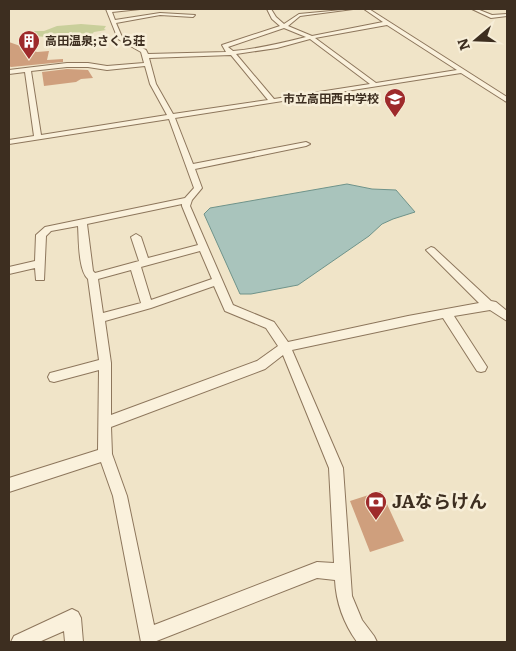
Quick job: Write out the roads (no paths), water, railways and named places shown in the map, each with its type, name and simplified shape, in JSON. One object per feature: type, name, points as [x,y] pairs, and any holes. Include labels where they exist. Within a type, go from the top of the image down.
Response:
[{"type":"street","points":[[138,9],[109,10],[120,38],[144,51],[153,84],[172,116],[198,188],[188,200],[186,206],[217,281],[229,308],[270,325],[285,347],[336,468],[344,596],[356,626],[368,642]]},
{"type":"street","points":[[269,9],[275,20],[310,37],[374,84]]},
{"type":"street","points":[[272,100],[224,46],[268,34],[296,20],[299,15],[351,9]]},
{"type":"street","points":[[366,9],[507,100]]},
{"type":"street","points":[[474,9],[491,17],[507,15]]},
{"type":"street","points":[[115,25],[160,14],[193,16]]},
{"type":"street","points":[[115,25],[168,19]]},
{"type":"street","points":[[146,56],[192,56],[231,53],[295,42],[343,29],[388,23]]},
{"type":"street","points":[[115,25],[142,24]]},
{"type":"street","points":[[9,72],[67,65],[88,65],[107,68],[147,64]]},
{"type":"street","points":[[28,70],[38,137]]},
{"type":"street","points":[[9,142],[463,71]]},
{"type":"street","points":[[191,167],[306,144]]},
{"type":"street","points":[[40,277],[41,235],[48,229],[188,200]]},
{"type":"street","points":[[82,222],[84,249],[88,273],[93,277],[105,363],[105,454],[120,496],[142,639],[317,570],[342,572]]},
{"type":"street","points":[[136,237],[147,305]]},
{"type":"street","points":[[93,277],[204,247]]},
{"type":"street","points":[[432,250],[488,306]]},
{"type":"street","points":[[9,270],[40,263]]},
{"type":"street","points":[[99,318],[147,305],[217,281]]},
{"type":"street","points":[[104,423],[141,412],[261,366],[285,347],[492,305],[507,317]]},
{"type":"street","points":[[446,313],[481,367]]},
{"type":"street","points":[[54,377],[105,363]]},
{"type":"street","points":[[9,484],[105,454]]},
{"type":"street","points":[[20,642],[72,618],[74,642]]},
{"type":"water","points":[[347,184],[372,189],[396,190],[415,212],[382,224],[369,236],[298,285],[251,294],[240,294],[204,214],[210,208]]},
{"type":"place","name":"高田温泉;さくら荘","points":[[29,60]]},
{"type":"place","name":"市立高田西中学校","points":[[395,118]]},
{"type":"place","name":"JAならけん","points":[[376,521]]}]
